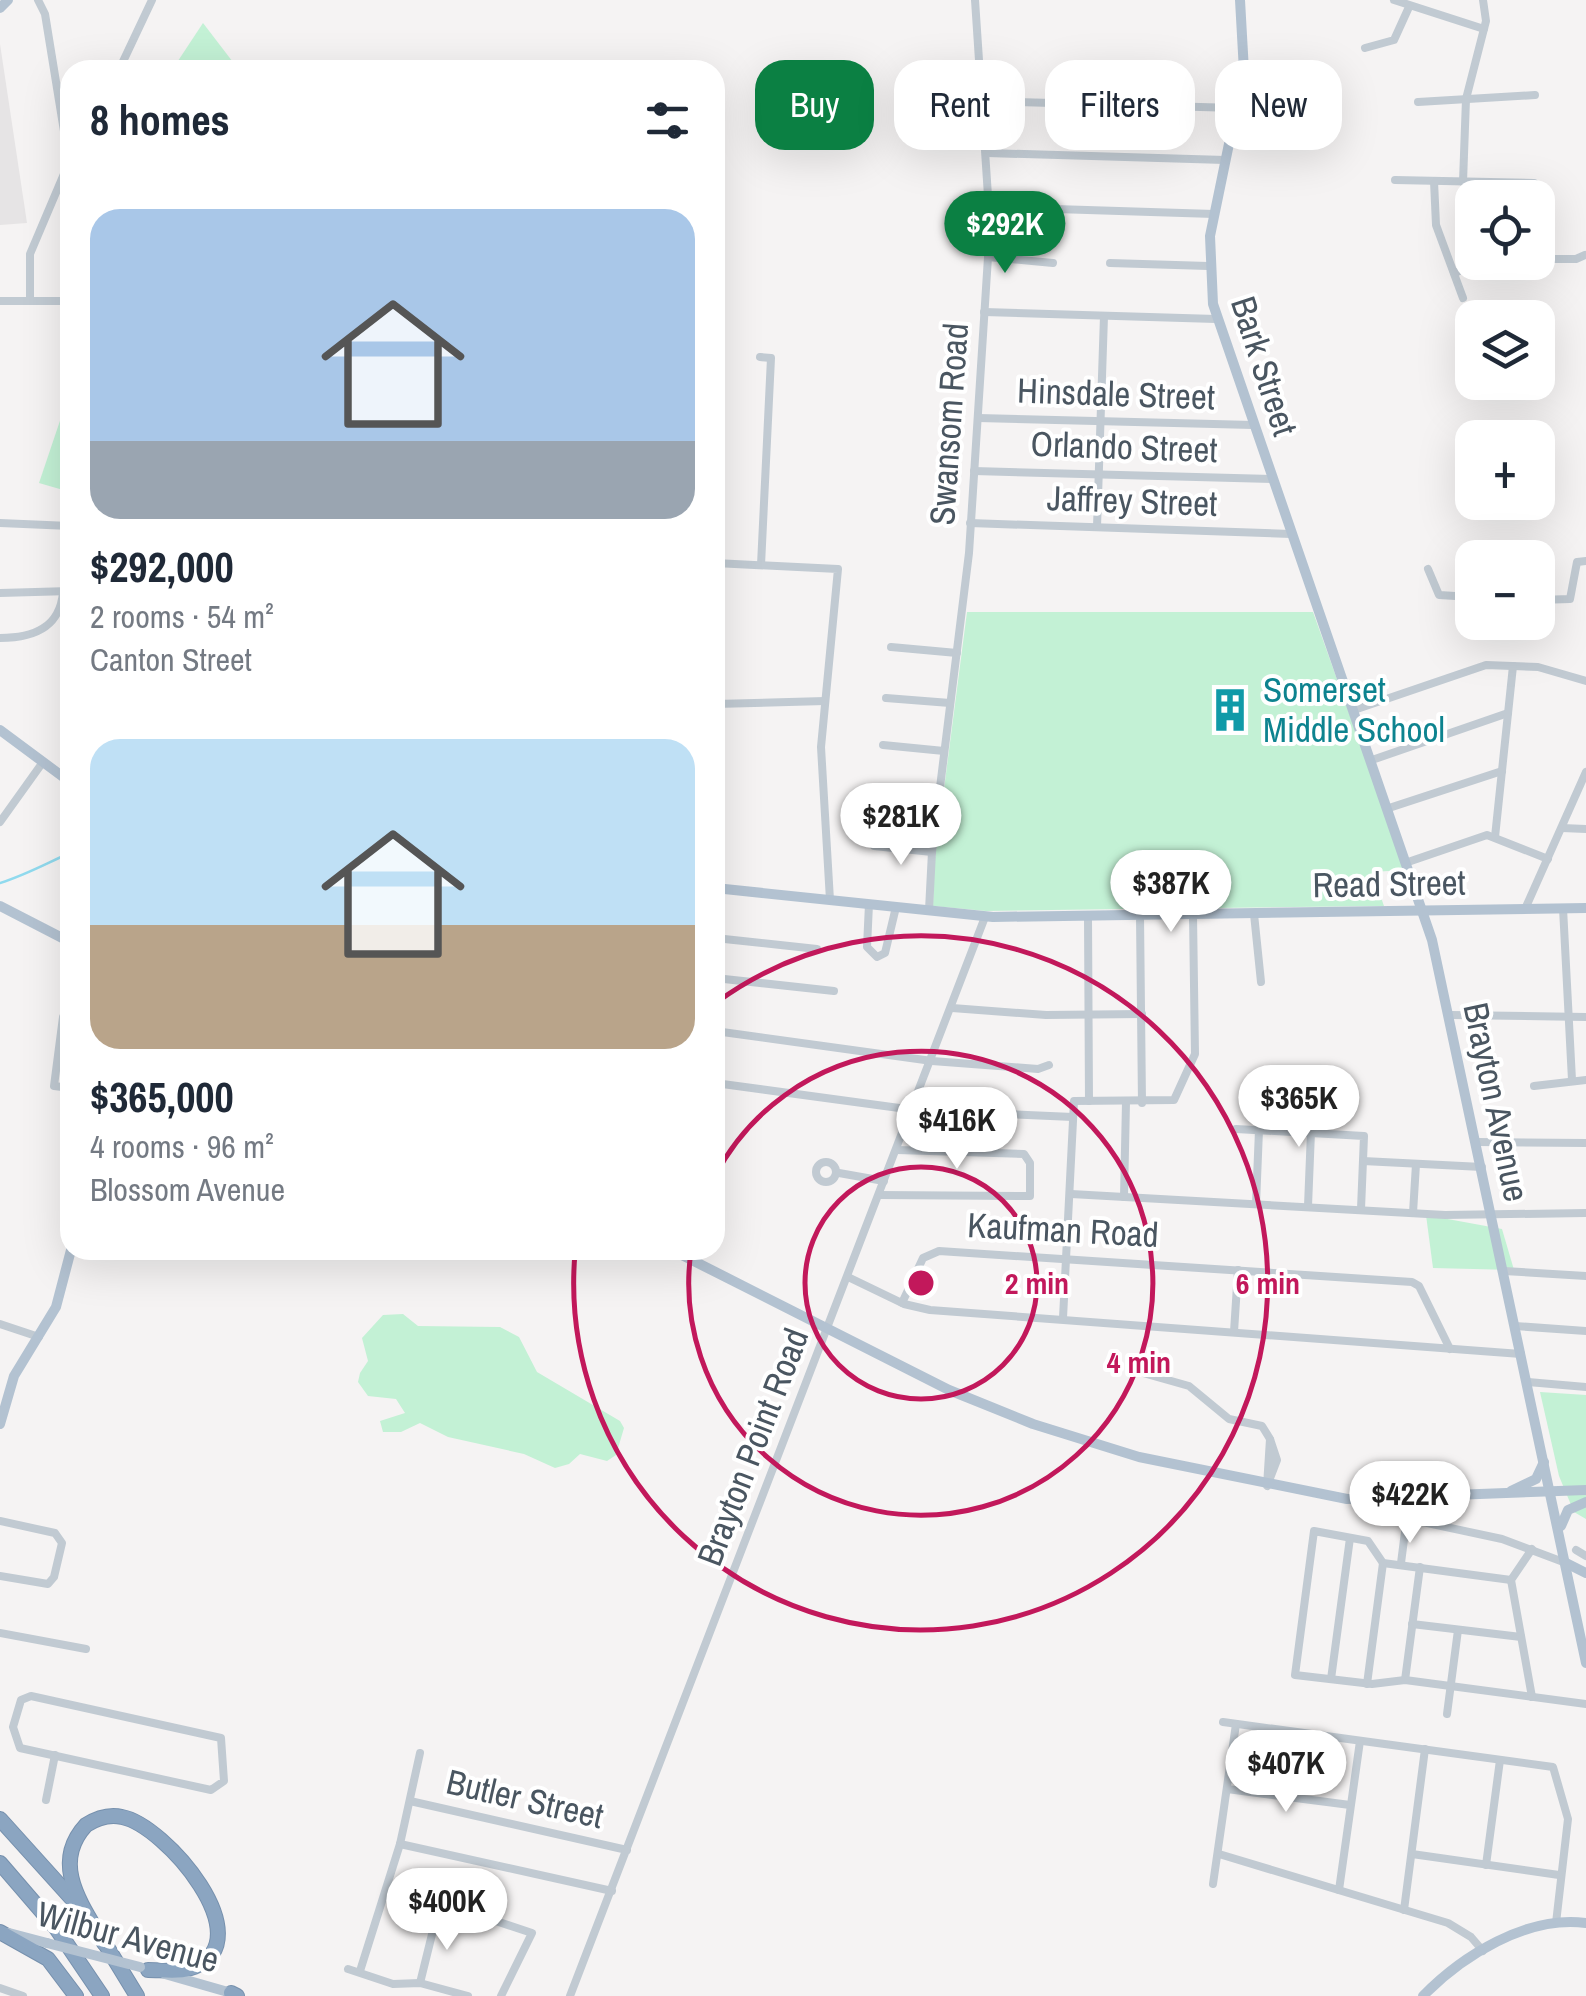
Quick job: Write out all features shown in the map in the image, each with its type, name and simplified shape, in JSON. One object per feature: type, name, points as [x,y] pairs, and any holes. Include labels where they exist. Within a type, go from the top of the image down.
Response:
[{"type":"highway","points":[[136,1993],[74,1889],[68,1855],[86,1825],[119,1816],[144,1826],[184,1864],[212,1905],[218,1924],[214,1947],[201,1964],[178,1970],[144,1968]]},
{"type":"highway","points":[[0,1819],[50,1872],[104,1943]]},
{"type":"highway","points":[[0,1862],[45,1914],[102,1996]]},
{"type":"highway","points":[[0,1872],[45,1914]]},
{"type":"highway","points":[[0,1932],[48,1959],[76,1996]]},
{"type":"main road","points":[[0,8],[8,0]]},
{"type":"main road","name":"Bark Street","points":[[1240,0],[1245,60]]},
{"type":"main road","name":"Bark Street","points":[[1227,150],[1208,266],[1216,319],[1302,566]]},
{"type":"main road","name":"Brayton Avenue","points":[[1302,566],[1424,911],[1450,1015],[1586,1663]]},
{"type":"main road","points":[[0,730],[60,775]]},
{"type":"main road","name":"Read Street","points":[[725,889],[985,917],[1586,908]]},
{"type":"main road","points":[[0,906],[60,937]]},
{"type":"main road","points":[[0,1424],[10,1386],[56,1307],[68,1260]]},
{"type":"main road","points":[[692,1260],[949,1390],[1033,1424],[1139,1457],[1348,1500],[1552,1494],[1586,1501]]},
{"type":"main road","points":[[1500,1494],[1533,1482],[1545,1456]]},
{"type":"main road","points":[[1552,1494],[1558,1490],[1586,1490]]},
{"type":"main road","points":[[1560,1532],[1568,1510],[1586,1501]]},
{"type":"main road","points":[[1566,1563],[1586,1573]]},
{"type":"main road","points":[[1423,1996],[1452,1969],[1483,1951],[1556,1923],[1586,1924]]},
{"type":"main road","name":"Wilbur Avenue","points":[[0,1932],[237,1995]]},
{"type":"street","points":[[38,0],[45,14],[60,108]]},
{"type":"street","points":[[123,60],[152,0]]},
{"type":"street","name":"Swansom Road","points":[[975,0],[979,60]]},
{"type":"street","points":[[1396,0],[1484,29]]},
{"type":"street","points":[[1463,180],[1466,99],[1484,29],[1482,0]]},
{"type":"street","points":[[1366,48],[1394,40],[1409,7]]},
{"type":"street","points":[[1418,102],[1535,94]]},
{"type":"street","points":[[1025,102],[1215,107]]},
{"type":"street","name":"Swansom Road","points":[[929,910],[932,852],[969,553],[988,256],[987,150]]},
{"type":"street","points":[[987,153],[1225,160]]},
{"type":"street","points":[[1396,180],[1455,182]]},
{"type":"street","points":[[1434,181],[1436,225],[1462,298]]},
{"type":"street","points":[[30,299],[30,254],[60,188]]},
{"type":"street","points":[[990,207],[1214,214]]},
{"type":"street","points":[[1555,258],[1580,259],[1585,254]]},
{"type":"street","points":[[988,256],[1053,263]]},
{"type":"street","points":[[1110,263],[1208,266]]},
{"type":"street","points":[[0,300],[60,299]]},
{"type":"street","points":[[984,312],[1216,319]]},
{"type":"street","points":[[1097,527],[1104,316]]},
{"type":"street","points":[[760,356],[771,358],[761,565]]},
{"type":"street","name":"Hinsdale Street","points":[[978,418],[1253,426]]},
{"type":"street","name":"Orlando Street","points":[[974,472],[1272,479]]},
{"type":"street","points":[[0,523],[60,526]]},
{"type":"street","name":"Jaffrey Street","points":[[970,523],[1291,534]]},
{"type":"street","points":[[1555,599],[1570,599],[1578,562],[1586,560]]},
{"type":"street","points":[[725,563],[838,569],[821,753],[830,900]]},
{"type":"street","points":[[1428,569],[1440,595],[1455,596]]},
{"type":"street","points":[[0,593],[60,592]]},
{"type":"street","points":[[0,638],[28,636],[50,624],[60,610]]},
{"type":"street","points":[[890,647],[956,653]]},
{"type":"street","points":[[1354,710],[1480,666],[1538,667],[1586,681]]},
{"type":"street","points":[[1494,836],[1513,666]]},
{"type":"street","points":[[886,698],[950,703]]},
{"type":"street","points":[[725,704],[824,701]]},
{"type":"street","points":[[1372,760],[1508,713]]},
{"type":"street","points":[[884,745],[944,751]]},
{"type":"street","points":[[0,822],[43,762]]},
{"type":"street","points":[[1389,808],[1502,771]]},
{"type":"street","points":[[1525,909],[1586,772]]},
{"type":"street","points":[[881,798],[938,804]]},
{"type":"street","points":[[2,799],[10,806]]},
{"type":"street","points":[[1562,828],[1586,829]]},
{"type":"street","points":[[1408,862],[1472,838],[1494,836],[1548,860]]},
{"type":"street","points":[[874,846],[932,852]]},
{"type":"street","points":[[869,904],[868,952],[877,957],[885,953],[896,907]]},
{"type":"street","points":[[1563,908],[1572,1080]]},
{"type":"street","points":[[1254,914],[1261,982]]},
{"type":"street","points":[[1063,1318],[1074,1101],[1171,1102],[1188,1079],[1195,1054],[1193,915]]},
{"type":"street","points":[[1088,916],[1089,1101]]},
{"type":"street","points":[[1140,916],[1142,1103]]},
{"type":"street","name":"Brayton Point Road","points":[[570,1996],[914,1110],[985,917]]},
{"type":"street","points":[[725,939],[817,949]]},
{"type":"street","points":[[725,979],[834,992]]},
{"type":"street","points":[[952,1008],[1142,1014]]},
{"type":"street","points":[[1450,1015],[1586,1017]]},
{"type":"street","points":[[725,1032],[932,1062],[1038,1069],[1049,1065]]},
{"type":"street","points":[[60,1040],[54,1086],[60,1087]]},
{"type":"street","points":[[1534,1086],[1586,1080]]},
{"type":"street","points":[[725,1084],[914,1110],[1073,1117]]},
{"type":"street","points":[[1124,1198],[1126,1102]]},
{"type":"street","points":[[1236,1129],[1364,1136],[1361,1209]]},
{"type":"street","points":[[1256,1204],[1260,1130]]},
{"type":"street","points":[[1308,1206],[1311,1132]]},
{"type":"street","points":[[1476,1142],[1586,1143]]},
{"type":"street","points":[[879,1195],[1030,1196],[1027,1156],[897,1150]]},
{"type":"street","points":[[1363,1162],[1482,1167]]},
{"type":"street","points":[[1413,1212],[1416,1164]]},
{"type":"street","points":[[839,1173],[884,1181]]},
{"type":"street","points":[[1071,1194],[1413,1212],[1586,1213]]},
{"type":"street","name":"Kaufman Road","points":[[902,1303],[923,1258],[933,1252],[1068,1256],[1416,1282],[1450,1350]]},
{"type":"street","points":[[1234,1332],[1238,1270]]},
{"type":"street","points":[[1504,1270],[1586,1276]]},
{"type":"street","points":[[848,1278],[902,1303],[930,1310],[1521,1354]]},
{"type":"street","points":[[0,1324],[39,1337]]},
{"type":"street","points":[[1515,1326],[1586,1331]]},
{"type":"street","points":[[1143,1373],[1189,1386],[1229,1419],[1262,1426],[1270,1439],[1267,1486]]},
{"type":"street","points":[[1528,1382],[1586,1386]]},
{"type":"street","points":[[0,1521],[55,1533],[62,1543],[54,1577],[48,1584],[0,1576]]},
{"type":"street","points":[[1401,1563],[1408,1522],[1490,1536],[1566,1563]]},
{"type":"street","points":[[1366,1684],[1383,1562],[1368,1541],[1314,1531],[1294,1675],[1366,1684],[1406,1680],[1586,1704]]},
{"type":"street","points":[[1331,1679],[1350,1538]]},
{"type":"street","points":[[1532,1550],[1511,1580],[1532,1697]]},
{"type":"street","points":[[1576,1550],[1586,1556]]},
{"type":"street","points":[[1383,1562],[1511,1580]]},
{"type":"street","points":[[1406,1680],[1420,1567]]},
{"type":"street","points":[[1412,1624],[1520,1637]]},
{"type":"street","points":[[1447,1714],[1458,1630]]},
{"type":"street","points":[[0,1632],[86,1649]]},
{"type":"street","points":[[27,1696],[220,1738],[224,1781],[211,1790],[55,1756],[17,1746],[13,1727],[21,1700],[27,1696]]},
{"type":"street","points":[[1223,1722],[1553,1767],[1568,1820],[1556,1923]]},
{"type":"street","points":[[1214,1884],[1236,1724]]},
{"type":"street","points":[[0,1725],[13,1727]]},
{"type":"street","points":[[1340,1890],[1360,1740]]},
{"type":"street","points":[[1404,1910],[1425,1749]]},
{"type":"street","points":[[360,1971],[400,1844],[420,1752]]},
{"type":"street","points":[[46,1800],[55,1756]]},
{"type":"street","points":[[1486,1864],[1500,1760]]},
{"type":"street","points":[[1227,1788],[1350,1805]]},
{"type":"street","name":"Butler Street","points":[[410,1801],[627,1850]]},
{"type":"street","points":[[400,1844],[612,1892]]},
{"type":"street","points":[[1219,1854],[1456,1926],[1483,1951]]},
{"type":"street","points":[[1412,1854],[1559,1875]]},
{"type":"street","points":[[420,1983],[442,1905],[532,1933],[501,1996]]},
{"type":"street","points":[[348,1969],[393,1984],[420,1983],[468,1996]]},
{"type":"street","points":[[0,1988],[23,1996]]},
{"type":"shaded area","points":[[0,44],[27,223],[0,225]]},
{"type":"green space","points":[[203,23],[231,60],[179,60]]},
{"type":"green space","points":[[60,421],[60,489],[39,483]]},
{"type":"green space","points":[[967,612],[1313,612],[1405,870],[1372,872],[1384,906],[1217,908],[1216,883],[1194,884],[1194,908],[986,911],[933,906],[934,866]]},
{"type":"green space","points":[[1426,1215],[1502,1229],[1514,1270],[1433,1268]]},
{"type":"green space","points":[[403,1314],[418,1326],[500,1327],[519,1337],[537,1372],[620,1421],[624,1428],[616,1455],[607,1461],[580,1454],[569,1464],[555,1468],[524,1454],[448,1437],[420,1423],[401,1432],[383,1432],[380,1421],[405,1413],[396,1399],[368,1396],[358,1382],[368,1361],[362,1338],[383,1315]]},
{"type":"green space","points":[[1540,1392],[1586,1395],[1586,1519],[1574,1512],[1559,1476]]},
{"type":"waterway","points":[[0,883],[60,858]]},
{"type":"place","name":"Somerset Middle School","points":[[1230,710]]}]
